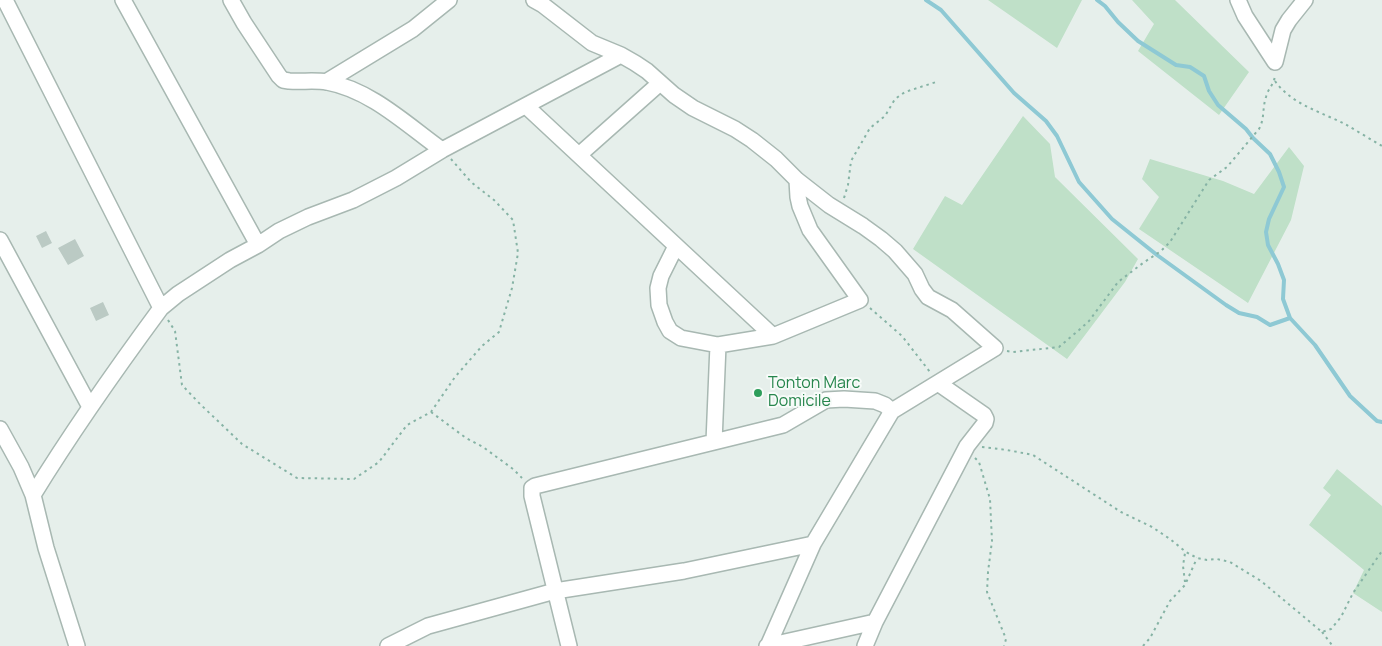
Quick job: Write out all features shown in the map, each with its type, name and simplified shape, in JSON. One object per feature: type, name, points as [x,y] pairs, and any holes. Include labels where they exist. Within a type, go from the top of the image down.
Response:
[{"type":"street","points":[[5,0],[161,308]]},
{"type":"street","points":[[123,0],[258,245]]},
{"type":"street","points":[[231,0],[244,23],[283,80],[326,82],[351,89],[374,100],[442,150]]},
{"type":"street","points":[[326,82],[412,30],[449,0]]},
{"type":"street","points":[[534,0],[592,43],[621,55],[648,71],[674,95],[693,108],[735,129],[752,140],[776,159],[797,180],[840,213],[881,239],[895,251],[915,274],[928,297],[952,310],[995,348],[892,411],[813,544],[768,646]]},
{"type":"street","points":[[1238,0],[1244,16],[1275,62]]},
{"type":"street","points":[[1275,62],[1283,30],[1305,0]]},
{"type":"street","points":[[34,495],[62,448],[161,308],[178,294],[279,231],[308,217],[353,200],[396,178],[442,150],[621,55]]},
{"type":"street","points":[[579,155],[660,83]]},
{"type":"street","points":[[526,106],[773,336]]},
{"type":"street","points":[[676,246],[661,276],[658,288],[659,305],[665,322],[670,331],[681,338],[718,344],[773,336],[860,300],[810,230],[800,206],[797,180]]},
{"type":"street","points":[[0,240],[90,408]]},
{"type":"street","points":[[714,442],[718,344]]},
{"type":"street","points":[[865,646],[875,622],[967,446],[985,423],[986,419],[984,416],[938,383]]},
{"type":"street","points":[[569,646],[532,496],[532,488],[545,483],[783,426],[826,400],[876,401],[892,411]]},
{"type":"street","points":[[0,429],[34,495],[49,557],[76,646]]},
{"type":"street","points":[[388,646],[428,626],[555,591],[684,571],[813,544]]},
{"type":"street","points":[[768,646],[875,622]]},
{"type":"path","points":[[995,348],[1012,352],[1059,346],[1089,321],[1118,282],[1161,251],[1170,242],[1209,180],[1227,167],[1259,130],[1263,122],[1265,100],[1268,91],[1275,81],[1275,62]]},
{"type":"path","points":[[1275,81],[1284,92],[1310,108],[1346,125],[1382,146]]},
{"type":"path","points":[[840,213],[848,185],[851,161],[870,128],[885,116],[896,99],[905,92],[936,82]]},
{"type":"path","points":[[161,308],[175,331],[182,385],[242,444],[297,478],[354,479],[379,462],[406,425],[431,412],[456,377],[482,346],[499,332],[512,288],[518,253],[513,220],[494,200],[472,182],[442,150]]},
{"type":"path","points":[[860,300],[902,336],[938,383]]},
{"type":"path","points":[[431,412],[513,469],[532,488]]},
{"type":"path","points":[[967,446],[1033,455],[1122,512],[1170,538],[1186,552],[1197,558],[1230,562],[1261,581],[1322,632],[1332,645],[1336,646]]},
{"type":"path","points":[[967,446],[979,462],[990,499],[992,541],[988,572],[988,592],[1006,639],[1004,646]]},
{"type":"path","points":[[1322,632],[1332,629],[1341,617],[1353,593],[1382,551]]},
{"type":"path","points":[[1185,585],[1183,566],[1186,552]]},
{"type":"path","points":[[1144,646],[1170,601],[1185,585],[1197,558]]},
{"type":"green space","points":[[988,0],[1082,0],[1057,48]]},
{"type":"green space","points":[[1132,0],[1175,0],[1249,72],[1219,115],[1138,51],[1154,24]]},
{"type":"green space","points":[[1023,116],[1050,144],[1055,177],[1138,259],[1125,282],[1067,359],[913,249],[945,196],[962,205]]},
{"type":"green space","points":[[1289,147],[1304,166],[1291,220],[1248,303],[1139,229],[1159,197],[1142,179],[1150,159],[1223,181],[1254,194]]},
{"type":"green space","points":[[1337,469],[1382,506],[1382,612],[1353,593],[1364,570],[1309,525],[1331,495],[1323,488]]},
{"type":"building","points":[[46,231],[52,243],[42,248],[36,236]]},
{"type":"building","points":[[75,239],[84,256],[68,265],[58,248]]},
{"type":"building","points":[[103,302],[109,315],[96,321],[90,308]]},
{"type":"waterway","points":[[926,0],[941,10],[1014,93],[1046,121],[1057,136],[1079,182],[1112,219],[1157,255],[1239,313],[1257,317],[1270,325],[1290,318]]},
{"type":"waterway","points":[[1097,0],[1138,41],[1176,65],[1190,67],[1204,76],[1209,91],[1218,105],[1246,129],[1270,154],[1284,187],[1269,219],[1266,232],[1268,245],[1284,280],[1283,299],[1290,318],[1315,345],[1350,396],[1377,421],[1382,422]]},
{"type":"place","name":"Tonton Marc Domicile","points":[[758,393]]}]
